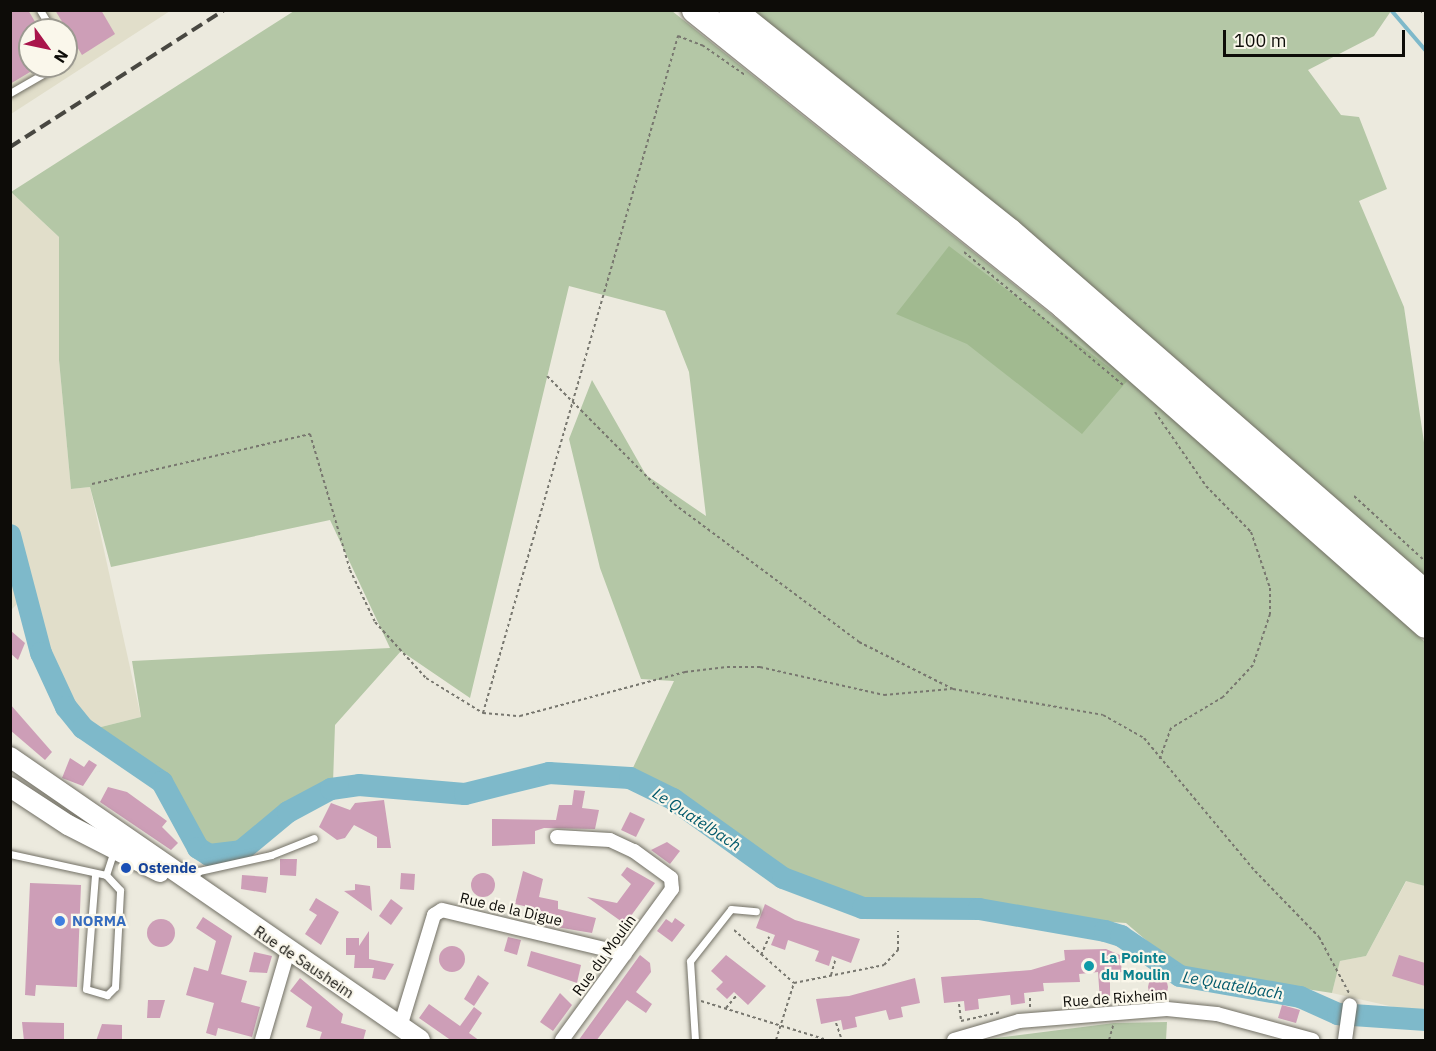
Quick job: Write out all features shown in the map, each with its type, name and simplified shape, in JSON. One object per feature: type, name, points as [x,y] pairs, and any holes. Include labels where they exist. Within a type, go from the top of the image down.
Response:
[{"type":"highway","points":[[695,10],[1064,306],[1425,625]]},
{"type":"highway","points":[[732,10],[1009,231],[1425,594]]},
{"type":"main road","name":"Rue de Sausheim","points":[[10,758],[187,884],[420,1041]]},
{"type":"main road","name":"Rue de Sausheim","points":[[10,787],[114,850],[187,884]]},
{"type":"street","name":"Rue du Moulin","points":[[557,837],[610,840],[634,851],[671,878],[672,889],[562,1041]]},
{"type":"street","name":"Rue de la Digue","points":[[400,1027],[434,915],[442,910],[625,954]]},
{"type":"street","points":[[262,1041],[288,951]]},
{"type":"street","points":[[1346,1041],[1350,1005]]},
{"type":"street","name":"Rue de Rixheim","points":[[954,1041],[1019,1021],[1167,1009],[1216,1014],[1313,1041]]},
{"type":"lane","points":[[10,93],[36,78]]},
{"type":"lane","points":[[187,884],[199,871],[271,855],[314,838]]},
{"type":"lane","points":[[106,875],[114,850]]},
{"type":"lane","points":[[10,854],[96,875],[106,875],[120,890],[115,987],[107,995],[86,989],[96,875]]},
{"type":"lane","points":[[695,1041],[690,961],[702,942],[731,909],[756,911]]},
{"type":"path","points":[[1420,10],[1425,16]]},
{"type":"path","points":[[483,713],[678,36],[702,45],[748,78]]},
{"type":"path","points":[[959,248],[1127,388]]},
{"type":"path","points":[[547,376],[573,398],[666,496],[749,564],[859,642],[953,689]]},
{"type":"path","points":[[1154,410],[1206,486],[1247,526],[1270,588],[1270,614],[1253,665],[1223,696],[1171,728],[1160,759]]},
{"type":"path","points":[[92,484],[310,434],[350,570],[375,622],[426,678],[483,713],[520,716],[685,672],[727,667],[760,667],[884,695],[953,689],[1103,715],[1144,738],[1255,872],[1319,936],[1341,972],[1350,1005]]},
{"type":"path","points":[[1354,496],[1425,562]]},
{"type":"path","points":[[734,930],[794,984]]},
{"type":"path","points":[[794,984],[891,960],[898,950],[898,931]]},
{"type":"path","points":[[761,955],[769,937]]},
{"type":"path","points":[[831,975],[835,961]]},
{"type":"path","points":[[777,1041],[794,984]]},
{"type":"path","points":[[1020,1009],[1031,1007],[1030,995]]},
{"type":"path","points":[[726,1008],[736,996]]},
{"type":"path","points":[[692,1001],[726,1008],[827,1041]]},
{"type":"path","points":[[959,1004],[961,1021],[1008,1011]]},
{"type":"path","points":[[836,1023],[843,1041]]},
{"type":"shaded area","points":[[11,11],[170,11],[78,71],[78,18],[18,18],[18,78],[67,78],[11,114]]},
{"type":"shaded area","points":[[11,192],[59,237],[59,360],[71,489],[90,487],[141,717],[89,730],[21,600],[11,610]]},
{"type":"shaded area","points":[[1407,880],[1425,886],[1425,1014],[1332,993],[1340,961],[1366,956]]},
{"type":"green space","points":[[294,11],[672,11],[1197,431],[1425,642],[1425,886],[1406,881],[1366,956],[1340,961],[1332,993],[1181,970],[1126,923],[1051,918],[975,904],[864,903],[785,872],[679,796],[631,772],[674,681],[641,679],[600,568],[569,439],[592,380],[646,475],[706,516],[689,372],[665,311],[569,286],[470,698],[401,651],[335,725],[333,783],[229,848],[202,844],[167,778],[89,730],[141,717],[132,661],[390,648],[330,520],[111,567],[90,487],[71,489],[59,360],[59,237],[11,192]]},
{"type":"green space","points":[[747,11],[1391,11],[1374,36],[1308,70],[1341,115],[1359,117],[1387,189],[1359,201],[1404,307],[1425,449],[1425,580],[1168,352]]},
{"type":"green space","points":[[949,246],[1127,381],[1082,434],[967,344],[896,314]]},
{"type":"green space","points":[[1167,1022],[1166,1040],[980,1040],[1114,1023]]},
{"type":"building","points":[[10,10],[28,10],[33,18],[18,18],[18,78],[20,78],[10,84]]},
{"type":"building","points":[[55,10],[101,10],[115,34],[82,55],[78,48],[78,18],[60,18]]},
{"type":"building","points":[[10,630],[25,643],[18,660],[10,653]]},
{"type":"building","points":[[10,704],[52,752],[45,760],[10,730]]},
{"type":"building","points":[[70,758],[84,767],[89,760],[97,765],[83,786],[62,778]]},
{"type":"building","points":[[108,787],[127,792],[167,821],[162,827],[178,843],[171,850],[100,802]]},
{"type":"building","points":[[574,790],[585,791],[582,808],[599,810],[595,829],[544,828],[535,831],[535,844],[492,846],[492,819],[556,820],[559,805],[572,805]]},
{"type":"building","points":[[384,800],[391,848],[377,848],[377,837],[354,825],[345,838],[337,840],[319,827],[331,803],[350,810],[355,803]]},
{"type":"building","points":[[630,812],[645,819],[636,837],[621,830]]},
{"type":"building","points":[[667,842],[680,851],[670,864],[651,850]]},
{"type":"building","points":[[280,859],[297,859],[296,876],[280,875]]},
{"type":"building","points":[[627,867],[655,883],[625,924],[587,897],[617,903],[631,884],[621,875]]},
{"type":"building","points":[[523,871],[543,879],[539,897],[558,901],[558,909],[596,918],[592,933],[538,924],[541,910],[515,904]]},
{"type":"building","points":[[401,873],[415,874],[414,890],[400,889]]},
{"type":"building","points":[[478,873],[488,873],[495,880],[495,890],[488,897],[478,897],[471,890],[471,880]]},
{"type":"building","points":[[242,875],[268,877],[266,893],[241,889]]},
{"type":"building","points":[[30,883],[81,885],[77,987],[36,985],[35,996],[25,995]]},
{"type":"building","points":[[355,884],[370,886],[372,911],[344,891],[355,890]]},
{"type":"building","points":[[316,898],[339,912],[321,945],[305,934],[317,915],[309,910]]},
{"type":"building","points":[[391,899],[403,908],[391,925],[379,916]]},
{"type":"building","points":[[765,904],[795,920],[860,939],[851,963],[832,956],[829,966],[815,961],[819,951],[788,940],[785,950],[771,945],[775,935],[756,928]]},
{"type":"building","points":[[203,917],[232,936],[221,974],[247,981],[241,1002],[260,1007],[252,1037],[218,1028],[216,1036],[206,1033],[214,1003],[186,995],[194,967],[208,971],[216,941],[196,928]]},
{"type":"building","points":[[675,918],[685,925],[672,942],[657,931],[666,919],[672,923]]},
{"type":"building","points":[[161,919],[171,923],[175,933],[171,943],[161,947],[151,943],[147,933],[151,923]]},
{"type":"building","points":[[369,931],[369,959],[394,964],[385,980],[372,978],[374,968],[354,968],[355,955],[346,955],[346,938],[359,938],[359,946]]},
{"type":"building","points":[[508,937],[521,940],[517,955],[504,951]]},
{"type":"building","points":[[452,946],[461,950],[465,959],[461,968],[452,972],[443,968],[439,959],[443,950]]},
{"type":"building","points":[[1106,949],[1120,955],[1122,972],[1110,973],[1110,1001],[1100,1001],[1098,972],[1079,974],[1080,982],[1043,983],[1044,991],[1024,993],[1025,1003],[1011,1005],[1010,995],[978,999],[979,1009],[965,1011],[964,1001],[944,1003],[941,977],[1031,970],[1065,960],[1064,950]]},
{"type":"building","points":[[531,951],[581,965],[577,983],[527,966]]},
{"type":"building","points":[[254,952],[272,956],[267,973],[249,972]]},
{"type":"building","points":[[640,955],[650,963],[651,972],[636,992],[652,1004],[646,1013],[627,1000],[596,1041],[578,1041]]},
{"type":"building","points":[[726,955],[766,986],[748,1005],[734,992],[727,999],[716,989],[723,982],[711,971]]},
{"type":"building","points":[[1399,955],[1425,963],[1425,986],[1392,976]]},
{"type":"building","points":[[478,975],[489,983],[474,1006],[464,999]]},
{"type":"building","points":[[1158,977],[1165,980],[1168,987],[1165,994],[1158,997],[1151,994],[1148,987],[1151,980]]},
{"type":"building","points":[[300,978],[343,1014],[341,1023],[366,1030],[363,1041],[319,1041],[322,1032],[306,1027],[312,1007],[290,991]]},
{"type":"building","points":[[915,978],[920,1003],[901,1007],[903,1017],[889,1020],[886,1010],[855,1017],[857,1027],[843,1030],[841,1020],[821,1024],[816,999],[849,996]]},
{"type":"building","points":[[560,993],[572,1005],[553,1031],[540,1022]]},
{"type":"building","points":[[148,1000],[165,1000],[160,1018],[147,1018]]},
{"type":"building","points":[[429,1004],[460,1026],[474,1007],[482,1013],[469,1033],[480,1041],[452,1041],[419,1018]]},
{"type":"building","points":[[1282,1005],[1300,1010],[1296,1023],[1278,1018]]},
{"type":"building","points":[[22,1022],[64,1023],[64,1041],[24,1041]]},
{"type":"building","points":[[102,1024],[122,1025],[122,1041],[96,1041]]},
{"type":"waterway","points":[[1391,10],[1426,51]]},
{"type":"waterway","name":"Le Quatelbach","points":[[10,535],[41,653],[66,707],[83,728],[162,782],[198,848],[209,855],[241,851],[288,812],[331,789],[359,785],[465,794],[549,773],[630,778],[673,799],[783,878],[863,908],[979,909],[1105,931],[1121,936],[1180,976],[1300,997],[1338,1014],[1426,1020]]},
{"type":"railway","points":[[10,147],[224,10]]},
{"type":"place","name":"Ostende","points":[[126,868]]},
{"type":"place","name":"NORMA","points":[[60,921]]},
{"type":"place","name":"La Pointe du Moulin","points":[[1089,966]]}]
